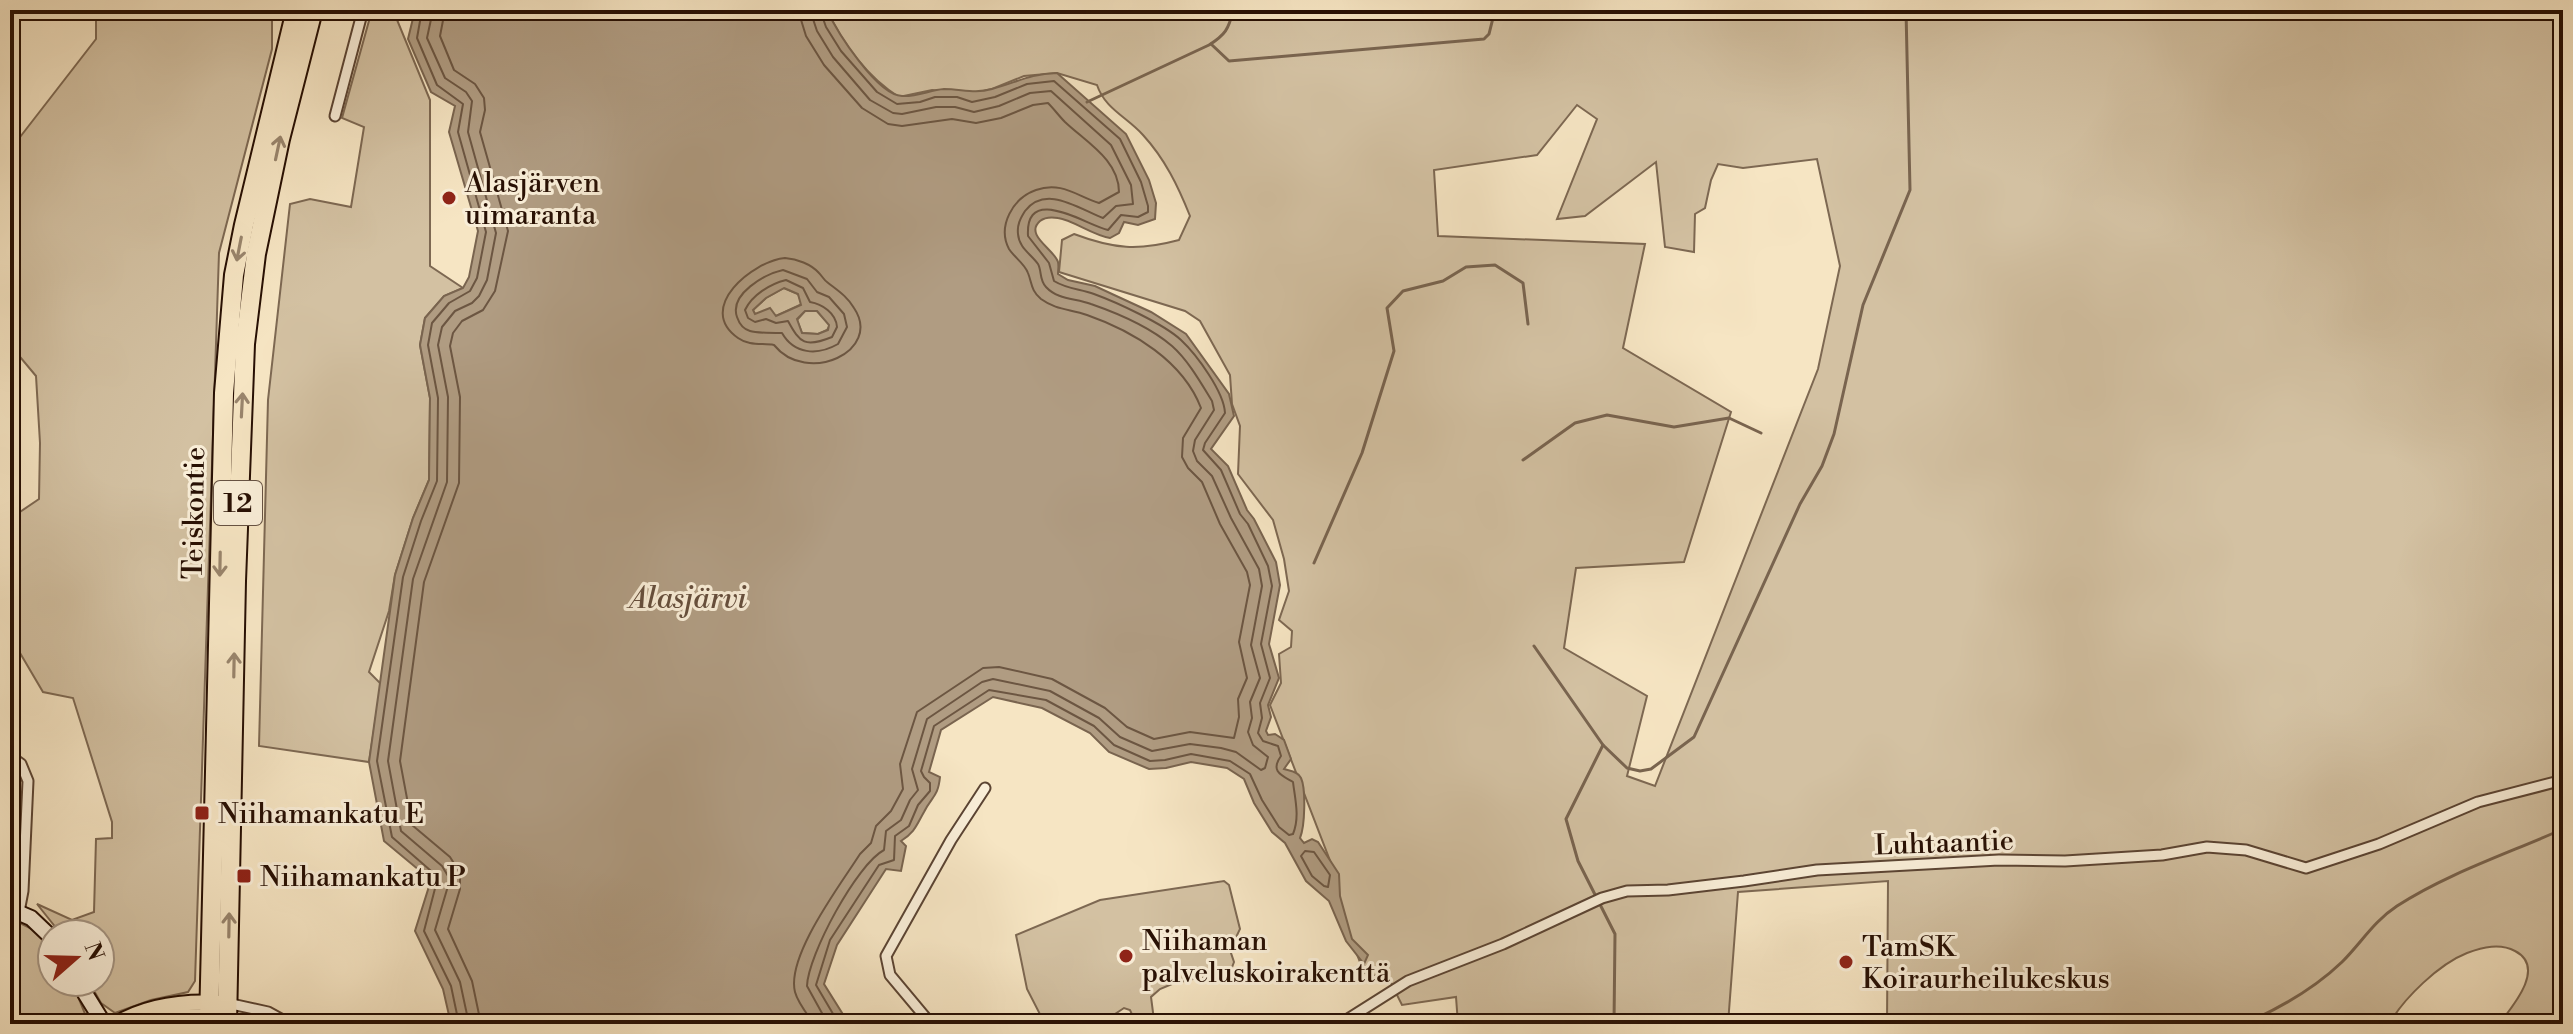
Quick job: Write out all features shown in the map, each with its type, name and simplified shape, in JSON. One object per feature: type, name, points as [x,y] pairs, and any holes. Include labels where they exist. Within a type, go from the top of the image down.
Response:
[{"type":"highway","name":"Teiskontie","points":[[218,1014],[222,464],[229,322],[244,225],[296,10]]},
{"type":"highway","name":"Teiskontie","points":[[218,1014],[245,344],[256,254],[280,139],[313,10]]},
{"type":"highway","points":[[153,1017],[172,1024]]},
{"type":"main road","points":[[120,1022],[164,1005],[218,1014]]},
{"type":"main road","points":[[120,1022],[218,1014]]},
{"type":"street","points":[[335,116],[363,10]]},
{"type":"street","points":[[10,756],[21,764],[28,781],[23,891],[14,910],[36,922]]},
{"type":"street","name":"Luhtaantie","points":[[1340,1024],[1408,981],[1503,944],[1598,899],[1627,891],[1668,890],[1817,870],[1999,860],[2065,861],[2162,855],[2207,847],[2246,850],[2306,868],[2379,844],[2478,802],[2563,780]]},
{"type":"street","points":[[931,1024],[890,975],[886,956],[951,840],[985,788]]},
{"type":"street","points":[[88,998],[104,1024]]},
{"type":"street","points":[[218,1014],[258,1010],[290,1024]]},
{"type":"shaded area","points":[[96,10],[272,10],[272,49],[219,253],[195,981],[188,992],[151,1000],[115,1013],[98,998],[116,998],[116,918],[78,918],[94,912],[96,839],[112,838],[112,822],[73,698],[43,692],[10,636],[10,512],[14,516],[39,499],[40,443],[36,376],[10,345],[10,150],[96,39]]},
{"type":"shaded area","points":[[372,10],[393,10],[430,100],[430,266],[463,288],[444,296],[425,318],[420,345],[430,398],[429,480],[395,575],[389,611],[369,672],[381,684],[369,762],[259,746],[268,400],[290,204],[310,199],[351,207],[364,127],[342,118]]},
{"type":"shaded area","points":[[827,10],[2563,10],[2563,1024],[2499,1024],[2519,997],[2528,976],[2528,966],[2515,951],[2497,947],[2467,953],[2445,965],[2413,993],[2389,1024],[1887,1024],[1888,881],[1738,892],[1728,1024],[1458,1024],[1456,997],[1402,1005],[1389,979],[1364,973],[1334,893],[1339,884],[1270,705],[1281,683],[1279,654],[1291,647],[1292,631],[1279,620],[1289,591],[1273,520],[1238,474],[1240,426],[1232,404],[1230,375],[1200,321],[1185,311],[1059,272],[1062,240],[1074,234],[1126,247],[1179,240],[1190,216],[1170,173],[1151,144],[1111,107],[1097,85],[1057,73],[1024,76],[970,94],[932,90],[899,97],[867,70]],"holes":[[[1577,105],[1597,119],[1557,219],[1585,216],[1656,162],[1665,247],[1694,252],[1695,214],[1705,208],[1718,164],[1743,168],[1817,159],[1840,266],[1818,369],[1655,786],[1627,776],[1647,696],[1564,648],[1576,568],[1684,562],[1731,412],[1623,348],[1645,244],[1438,236],[1434,170],[1537,155]]]},
{"type":"shaded area","points":[[784,288],[798,294],[802,304],[776,316],[755,315],[753,310]]},
{"type":"shaded area","points":[[805,311],[817,311],[830,325],[827,330],[818,334],[802,333],[797,320]]},
{"type":"shaded area","name":"Niihaman palveluskoirakenttä","points":[[1224,881],[1229,885],[1240,929],[1230,950],[1234,962],[1231,970],[1160,989],[1151,997],[1154,1020],[1148,1023],[1135,1021],[1130,1010],[1124,1008],[1100,1024],[1045,1024],[1027,989],[1016,935],[1100,900]]},
{"type":"shaded area","points":[[37,904],[68,918],[48,918]]},
{"type":"shaded area","points":[[10,918],[36,933],[36,998],[79,998],[86,1016],[80,1024],[10,1024]]},
{"type":"water","name":"Alasjärvi","points":[[415,10],[827,10],[859,61],[892,93],[908,96],[944,89],[986,90],[1057,73],[1126,134],[1149,180],[1156,203],[1155,219],[1138,225],[1124,222],[1119,233],[1110,238],[1056,218],[1040,221],[1036,231],[1055,257],[1058,274],[1068,280],[1095,286],[1151,312],[1186,334],[1229,394],[1234,416],[1211,449],[1228,466],[1247,510],[1276,562],[1280,585],[1269,644],[1279,678],[1268,705],[1271,717],[1266,731],[1268,735],[1275,734],[1284,740],[1291,759],[1284,769],[1301,778],[1304,808],[1300,838],[1304,843],[1312,839],[1318,842],[1339,874],[1340,896],[1352,939],[1368,955],[1364,964],[1346,941],[1329,901],[1306,881],[1285,843],[1272,832],[1244,779],[1227,768],[1191,762],[1149,769],[1109,752],[1090,733],[1042,708],[993,697],[941,730],[929,772],[940,777],[938,789],[915,828],[901,841],[906,846],[901,871],[886,869],[837,945],[824,984],[849,1024],[451,1024],[443,989],[415,931],[431,880],[384,841],[369,762],[395,575],[429,480],[430,398],[420,345],[425,318],[444,296],[463,288],[469,277],[478,231],[449,132],[455,106],[431,92],[408,39]],"holes":[[[784,288],[798,294],[801,305],[776,316],[770,308],[755,314],[753,310],[766,298]],[[805,311],[817,311],[829,325],[828,330],[818,334],[802,333],[797,319]]]},
{"type":"waterway","points":[[1087,102],[1209,45],[1226,31],[1233,10]]},
{"type":"waterway","points":[[1211,44],[1229,61],[1484,39],[1489,34],[1495,10]]},
{"type":"waterway","points":[[1534,646],[1603,745],[1627,768],[1640,771],[1651,769],[1694,737],[1800,504],[1822,466],[1834,434],[1863,305],[1910,190],[1906,10]]},
{"type":"waterway","points":[[1314,563],[1362,453],[1394,351],[1387,308],[1403,291],[1443,281],[1466,267],[1495,265],[1523,283],[1528,324]]},
{"type":"waterway","points":[[1523,460],[1575,423],[1607,415],[1674,427],[1729,418],[1761,433]]},
{"type":"waterway","points":[[1603,745],[1566,819],[1578,861],[1615,934],[1614,1024]]},
{"type":"waterway","points":[[2244,1024],[2283,1005],[2320,981],[2342,962],[2381,918],[2416,894],[2563,829]]},
{"type":"place","name":"Alasjärven uimaranta","points":[[449,198]]},
{"type":"place","name":"Niihamankatu E","points":[[202,813]]},
{"type":"place","name":"Niihamankatu P","points":[[244,876]]},
{"type":"place","name":"Niihaman palveluskoirakenttä","points":[[1126,956]]},
{"type":"place","name":"TamSK Koiraurheilukeskus","points":[[1846,962]]}]
